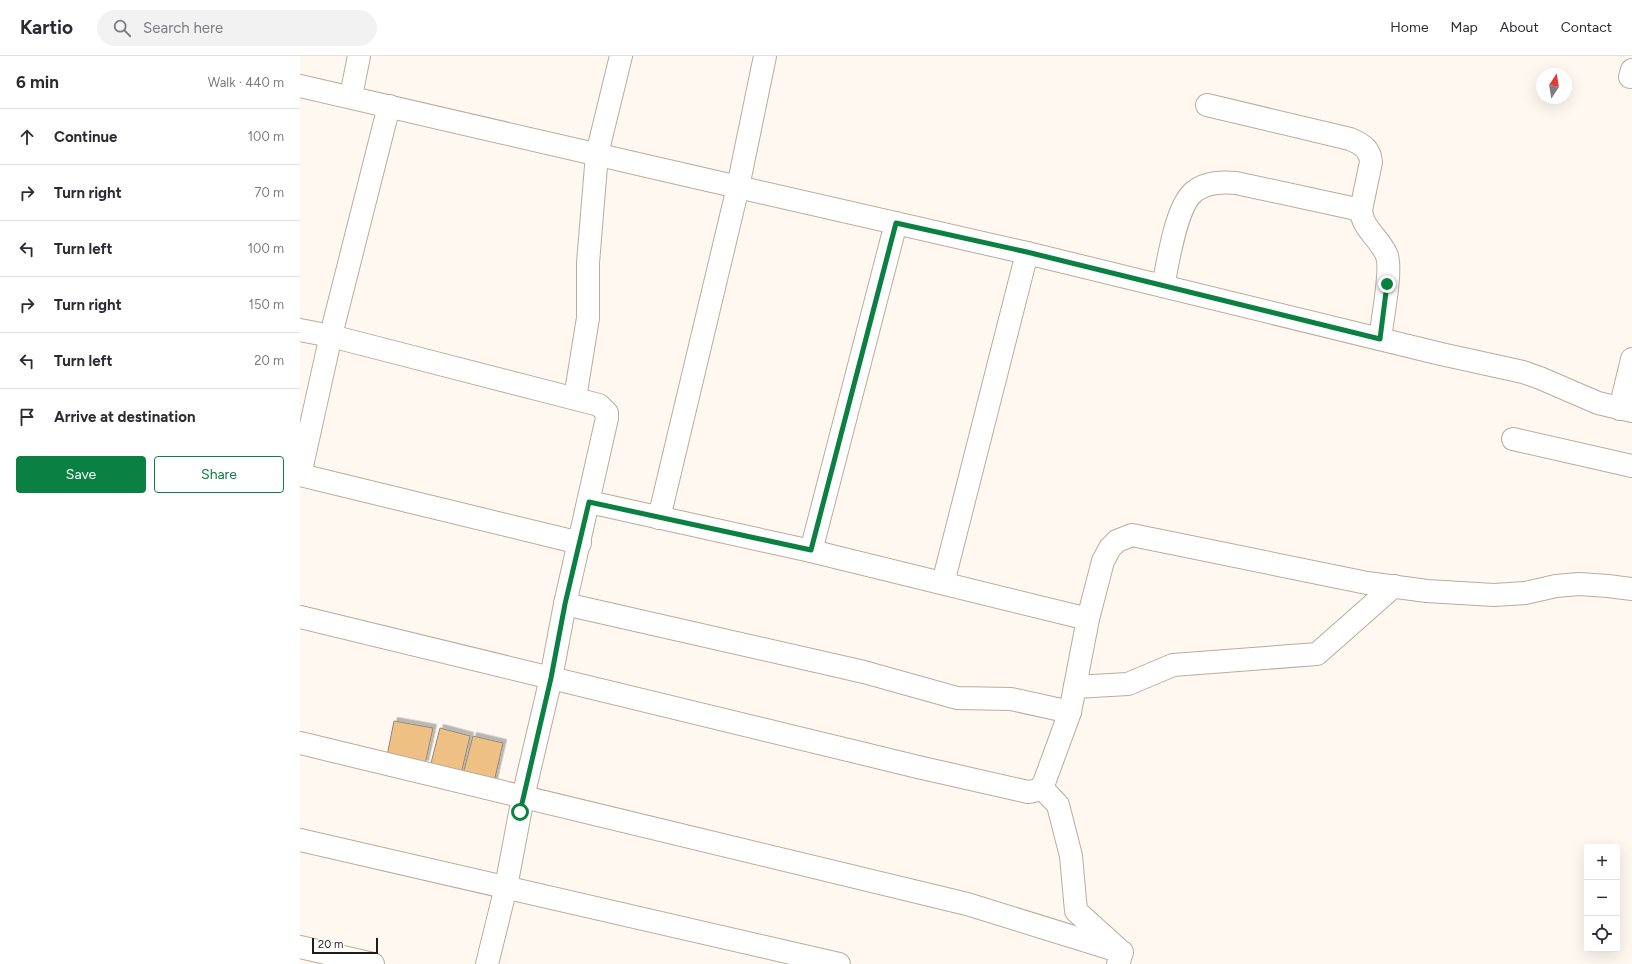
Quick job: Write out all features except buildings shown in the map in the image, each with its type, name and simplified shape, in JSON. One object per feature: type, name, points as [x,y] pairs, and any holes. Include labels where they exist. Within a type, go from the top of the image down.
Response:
[{"type":"street","points":[[351,96],[359,56]]},
{"type":"street","points":[[575,398],[588,318],[588,263],[597,154],[621,56]]},
{"type":"street","points":[[659,518],[738,188],[765,56]]},
{"type":"street","points":[[300,86],[351,96],[738,188],[1027,252],[1380,339],[1523,372],[1598,403],[1626,410],[1632,359]]},
{"type":"street","points":[[1207,105],[1350,139],[1367,149],[1371,162],[1361,210],[1362,218],[1388,258],[1389,270],[1380,339]]},
{"type":"street","points":[[390,106],[331,336],[300,475],[580,543]]},
{"type":"street","points":[[1163,286],[1180,213],[1185,200],[1194,191],[1207,185],[1220,182],[1236,183],[1361,210]]},
{"type":"street","points":[[811,550],[896,223]]},
{"type":"street","points":[[943,583],[1027,252]]},
{"type":"street","points":[[300,330],[331,336],[575,398],[599,405],[607,413],[608,418],[565,604],[551,678],[523,797],[506,887],[487,964]]},
{"type":"street","points":[[1513,439],[1632,466]]},
{"type":"street","points":[[589,502],[811,550],[1088,619]]},
{"type":"street","points":[[300,617],[1028,792],[1036,791],[1042,788],[1070,712],[1088,619],[1103,561],[1110,548],[1122,538],[1132,535],[1367,583],[1427,591],[1494,595],[1525,593],[1551,586],[1579,584],[1632,589]]},
{"type":"street","points":[[1075,687],[1128,684],[1173,665],[1317,654],[1394,586]]},
{"type":"street","points":[[565,604],[864,672],[957,698],[1011,699],[1070,712]]},
{"type":"street","points":[[300,743],[967,904],[1120,958]]},
{"type":"street","points":[[1042,788],[1058,805],[1071,856],[1076,911],[1120,958]]},
{"type":"street","points":[[300,840],[839,964]]},
{"type":"street","points":[[300,947],[372,964]]},
{"type":"route","points":[[520,812],[551,678],[565,604],[589,502],[811,550],[896,223],[1027,252],[1380,339],[1387,284]]}]
